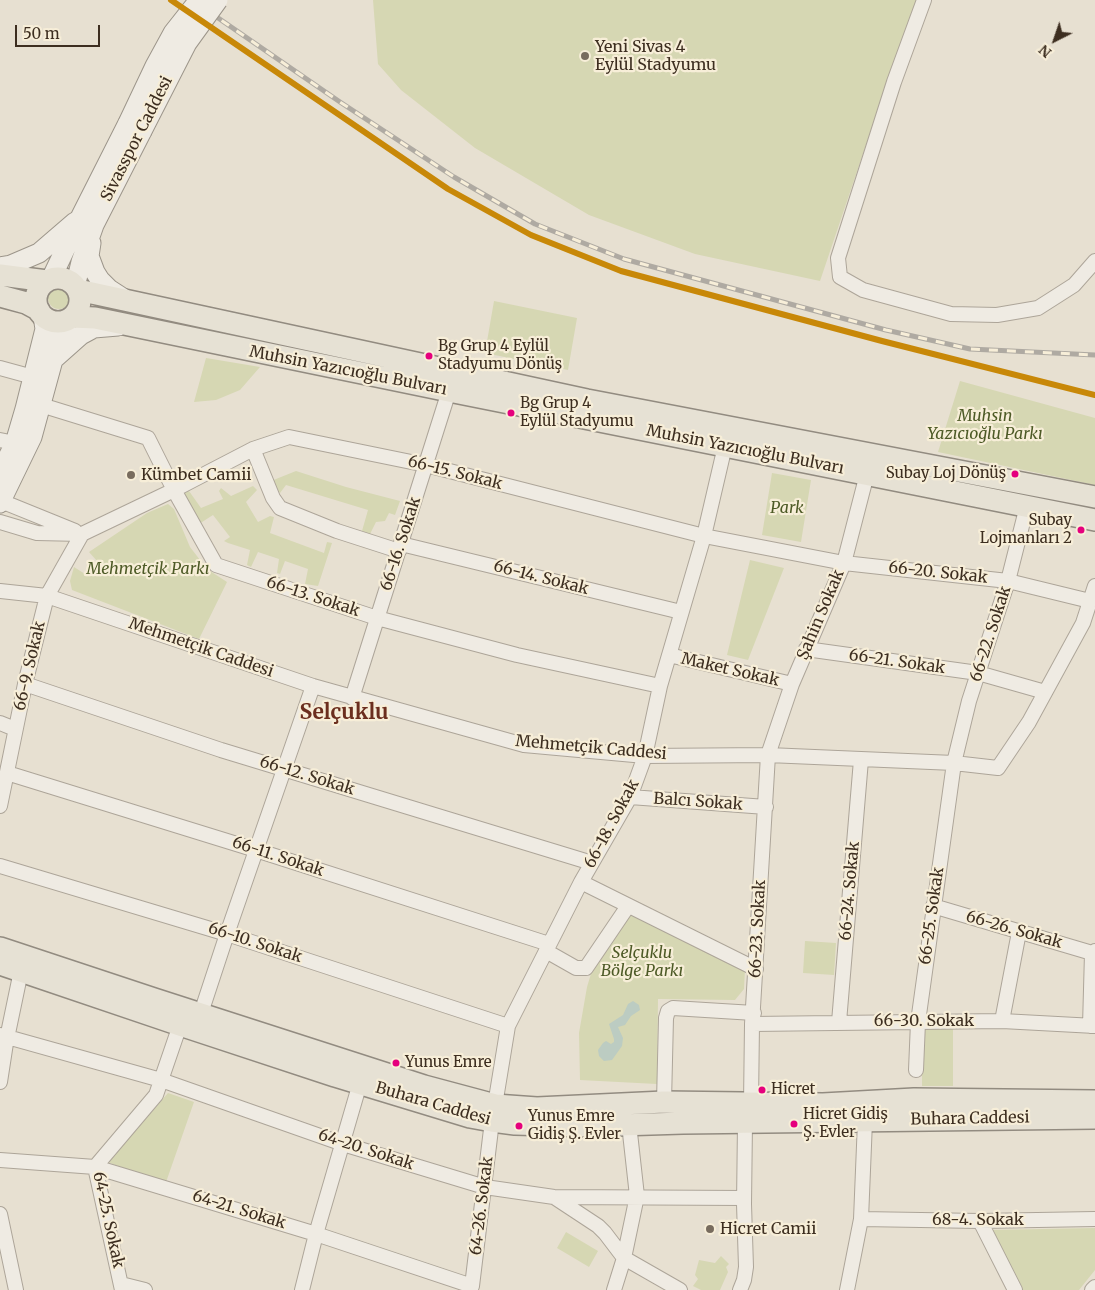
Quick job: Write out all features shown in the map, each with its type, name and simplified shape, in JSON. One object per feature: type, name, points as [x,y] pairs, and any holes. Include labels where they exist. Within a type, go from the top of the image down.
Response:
[{"type":"main road","name":"Muhsin Yazıcıoğlu Bulvarı","points":[[0,275],[49,280],[65,279],[77,288],[129,302],[587,400],[1095,497]]},
{"type":"main road","points":[[41,313],[36,302],[37,294],[41,287],[49,280]]},
{"type":"main road","points":[[70,318],[80,305],[77,288]]},
{"type":"main road","name":"Muhsin Yazıcıoğlu Bulvarı","points":[[0,296],[26,303],[54,321],[62,322],[70,318],[95,318],[1095,520]]},
{"type":"main road","name":"Buhara Caddesi","points":[[0,948],[154,1000],[201,1013],[424,1086],[494,1113],[538,1125],[629,1124],[823,1104],[912,1099],[1095,1101]]},
{"type":"main road","name":"Buhara Caddesi","points":[[0,964],[180,1025],[470,1117],[537,1108],[664,1102],[748,1113],[865,1121],[1095,1118]]},
{"type":"street","name":"Sivasspor Caddesi","points":[[135,127],[155,66],[173,33],[199,0]]},
{"type":"street","name":"Sivasspor Caddesi","points":[[49,280],[87,221],[135,127],[187,44],[218,0]]},
{"type":"street","points":[[924,0],[894,82],[838,258],[840,277],[863,290],[951,314],[997,315],[1038,308],[1074,285],[1095,261]]},
{"type":"street","name":"Sivasspor Caddesi","points":[[77,288],[87,221]]},
{"type":"street","points":[[0,267],[11,265],[39,252],[87,221],[91,265],[100,280],[129,302]]},
{"type":"street","points":[[0,473],[7,442],[34,377],[45,330],[41,313]]},
{"type":"street","points":[[70,318],[63,330],[53,360],[32,437],[1,502],[82,534]]},
{"type":"street","points":[[53,360],[81,335],[94,328],[128,326]]},
{"type":"street","points":[[0,368],[34,377]]},
{"type":"street","name":"66-16. Sokak","points":[[352,698],[449,391]]},
{"type":"street","name":"66-13. Sokak","points":[[42,405],[148,438],[174,490],[216,565],[377,618],[517,655],[660,686]]},
{"type":"street","name":"66-15. Sokak","points":[[82,534],[174,490],[253,449],[288,437],[426,465],[704,536],[844,563]]},
{"type":"street","name":"66-18. Sokak","points":[[494,1113],[508,1026],[580,882],[630,797],[645,756],[660,686],[704,536],[726,446]]},
{"type":"street","name":"66-14. Sokak","points":[[253,449],[273,498],[280,508],[337,531],[400,548],[682,612]]},
{"type":"street","name":"Şahin Sokak","points":[[768,755],[792,684],[844,563],[867,474]]},
{"type":"street","name":"66-22. Sokak","points":[[954,763],[969,701],[1008,581],[1027,506]]},
{"type":"street","points":[[0,522],[36,534],[82,534]]},
{"type":"street","name":"66-9. Sokak","points":[[0,806],[25,684],[47,596],[82,534]]},
{"type":"street","name":"66-20. Sokak","points":[[844,563],[1008,581],[1090,601]]},
{"type":"street","name":"Mehmetçik Caddesi","points":[[0,591],[47,596],[313,686],[524,745],[645,756],[768,755],[954,763],[998,768],[1029,722],[1083,622],[1095,586]]},
{"type":"street","name":"66-21. Sokak","points":[[806,649],[978,674],[1045,692]]},
{"type":"street","name":"Maket Sokak","points":[[669,655],[792,684]]},
{"type":"street","name":"66-12. Sokak","points":[[25,684],[284,769],[592,863]]},
{"type":"street","points":[[201,1013],[313,686]]},
{"type":"street","points":[[0,724],[15,729]]},
{"type":"street","name":"66-23. Sokak","points":[[740,1290],[746,1267],[744,1198],[768,755]]},
{"type":"street","name":"66-24. Sokak","points":[[839,1022],[861,760]]},
{"type":"street","name":"66-25. Sokak","points":[[916,1070],[918,1022],[954,763]]},
{"type":"street","name":"66-11. Sokak","points":[[7,773],[256,850],[547,948],[580,969],[589,967],[628,906]]},
{"type":"street","name":"Balcı Sokak","points":[[630,797],[766,807]]},
{"type":"street","name":"66-10. Sokak","points":[[0,866],[227,934],[508,1026]]},
{"type":"street","points":[[580,882],[756,969]]},
{"type":"street","name":"66-26. Sokak","points":[[933,906],[1094,952]]},
{"type":"street","points":[[1002,1021],[1019,932]]},
{"type":"street","points":[[1093,1026],[1094,952]]},
{"type":"street","points":[[0,1082],[4,1035],[21,972]]},
{"type":"street","name":"66-30. Sokak","points":[[664,1102],[666,1018],[668,1011],[673,1008],[753,1018],[839,1022],[1002,1021],[1093,1026]]},
{"type":"street","name":"64-25. Sokak","points":[[122,1287],[95,1167],[156,1095],[180,1025]]},
{"type":"street","name":"64-20. Sokak","points":[[4,1035],[161,1080],[343,1144],[485,1187],[554,1197],[744,1198]]},
{"type":"street","points":[[302,1290],[316,1234],[360,1083]]},
{"type":"street","name":"64-26. Sokak","points":[[471,1288],[494,1113]]},
{"type":"street","points":[[847,1290],[861,1219],[865,1121]]},
{"type":"street","points":[[614,1290],[624,1258],[636,1196],[629,1124]]},
{"type":"street","name":"64-21. Sokak","points":[[0,1160],[95,1167],[316,1234],[471,1288]]},
{"type":"street","points":[[554,1197],[598,1226],[624,1258],[680,1290]]},
{"type":"street","points":[[0,1214],[16,1290]]},
{"type":"street","name":"68-4. Sokak","points":[[861,1219],[980,1221],[1095,1219]]},
{"type":"street","points":[[980,1221],[1015,1290]]},
{"type":"street","points":[[122,1287],[145,1290]]},
{"type":"street","points":[[1092,1290],[1095,1287]]},
{"type":"green space","points":[[373,0],[917,0],[820,281],[695,254],[589,215],[475,148],[401,90],[378,64]]},
{"type":"green space","points":[[59,287],[69,294],[70,298],[63,308],[59,309],[49,302],[48,298],[55,288]]},
{"type":"green space","points":[[494,301],[577,318],[568,370],[485,353]]},
{"type":"green space","points":[[206,358],[260,367],[240,390],[216,400],[194,402]]},
{"type":"green space","name":"Muhsin Yazıcıoğlu Parkı","points":[[960,381],[1095,418],[1095,485],[938,452]]},
{"type":"green space","points":[[296,471],[346,487],[400,501],[395,515],[389,513],[385,521],[376,522],[370,534],[362,531],[368,510],[286,485],[280,493],[271,481]]},
{"type":"green space","name":"Park","points":[[772,473],[811,480],[801,542],[762,535]]},
{"type":"green space","points":[[253,486],[257,490],[246,502],[258,522],[270,516],[274,517],[270,533],[324,553],[327,542],[332,543],[318,586],[305,584],[308,569],[285,561],[280,574],[277,573],[279,559],[258,552],[251,567],[247,565],[250,550],[224,541],[230,537],[213,515],[199,524],[182,494],[189,491],[201,508],[223,499],[219,491],[221,488],[231,496]]},
{"type":"green space","name":"Mehmetçik Parkı","points":[[168,504],[174,509],[190,547],[207,569],[227,582],[199,639],[72,590],[70,581],[74,567],[85,574],[97,561],[89,552],[147,513]]},
{"type":"green space","name":"Park","points":[[750,560],[784,568],[748,660],[727,655]]},
{"type":"green space","name":"Selçuklu Bölge Parkı","points":[[628,910],[745,969],[744,989],[735,1000],[658,999],[657,1084],[580,1080],[579,1033],[587,987],[593,967]]},
{"type":"green space","points":[[805,941],[836,943],[834,975],[803,973]]},
{"type":"green space","points":[[922,1029],[953,1029],[953,1086],[922,1086]]},
{"type":"green space","points":[[168,1093],[194,1102],[165,1185],[108,1162]]},
{"type":"green space","points":[[1095,1228],[1095,1270],[1079,1290],[1022,1290],[989,1230]]},
{"type":"green space","points":[[566,1232],[598,1251],[589,1267],[557,1248]]},
{"type":"green space","points":[[721,1256],[729,1264],[726,1267],[728,1272],[720,1290],[701,1290],[693,1286],[698,1279],[695,1275],[699,1260],[715,1263]]},
{"type":"shaded area","points":[[633,1001],[639,1005],[640,1010],[631,1016],[625,1025],[618,1027],[623,1038],[622,1046],[612,1060],[604,1061],[599,1056],[598,1050],[606,1041],[611,1044],[614,1042],[609,1024],[623,1015],[628,1004]]},
{"type":"railway","points":[[192,0],[340,102],[454,177],[535,224],[624,259],[886,330],[970,349],[1095,355]]},
{"type":"transit line","points":[[171,0],[448,189],[531,235],[621,271],[882,341],[1095,395]]},
{"type":"place","name":"Yeni Sivas 4 Eylül Stadyumu","points":[[585,56]]},
{"type":"place","name":"Bg Grup 4 Eylül Stadyumu Dönüş","points":[[429,356]]},
{"type":"place","name":"Bg Grup 4 Eylül Stadyumu","points":[[511,413]]},
{"type":"place","name":"Subay Loj Dönüş","points":[[1015,474]]},
{"type":"place","name":"Kümbet Camii","points":[[131,475]]},
{"type":"place","name":"Subay Lojmanları 2","points":[[1081,530]]},
{"type":"place","name":"Yunus Emre","points":[[396,1063]]},
{"type":"place","name":"Hicret","points":[[762,1090]]},
{"type":"place","name":"Hicret Gidiş Ş. Evler","points":[[794,1124]]},
{"type":"place","name":"Yunus Emre Gidiş Ş. Evler","points":[[519,1126]]},
{"type":"place","name":"Hicret Camii","points":[[710,1229]]},
{"type":"district","name":"Selçuklu","points":[[344,713]]}]
